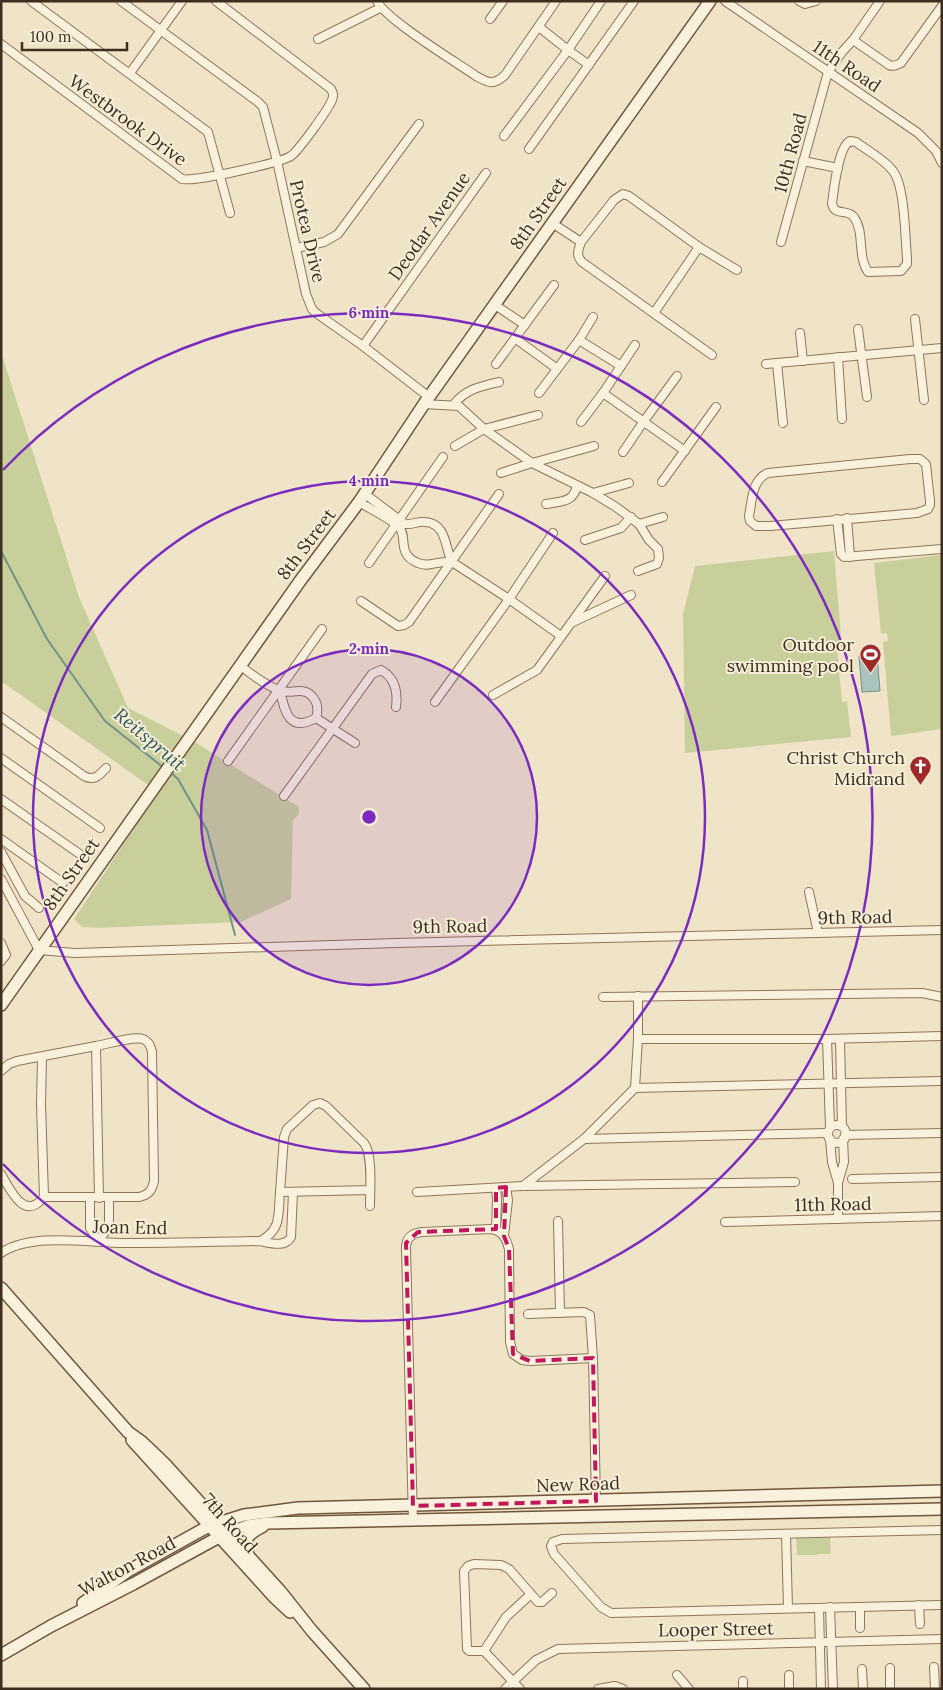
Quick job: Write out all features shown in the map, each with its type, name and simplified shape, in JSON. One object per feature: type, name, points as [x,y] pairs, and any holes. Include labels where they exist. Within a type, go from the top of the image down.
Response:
[{"type":"street","points":[[32,1],[208,132],[230,213]]},
{"type":"street","name":"Protea Drive","points":[[121,1],[263,107],[277,161],[306,294],[312,309],[363,346],[427,400]]},
{"type":"street","points":[[130,73],[182,1]]},
{"type":"street","name":"Westbrook Drive","points":[[1,44],[182,178],[190,180],[220,174],[277,161],[290,156],[298,148],[329,104],[333,95],[332,91],[328,85],[216,1]]},
{"type":"street","points":[[490,19],[503,1]]},
{"type":"street","points":[[318,39],[379,5],[397,22],[489,83],[495,83],[505,75],[556,1]]},
{"type":"street","points":[[504,136],[568,50],[601,1]]},
{"type":"street","points":[[530,148],[634,1]]},
{"type":"street","name":"8th Street","points":[[637,102],[665,56],[704,1]]},
{"type":"street","name":"8th Street","points":[[1,1005],[240,666],[362,498],[427,400],[710,1]]},
{"type":"street","name":"11th Road","points":[[726,1],[918,133],[936,151],[942,163]]},
{"type":"street","points":[[799,1],[805,4],[816,1]]},
{"type":"street","name":"10th Road","points":[[781,242],[828,72],[880,1]]},
{"type":"street","points":[[853,40],[889,65],[897,65],[901,63],[942,6]]},
{"type":"street","points":[[539,27],[589,65]]},
{"type":"street","points":[[296,248],[324,242],[338,234],[419,124]]},
{"type":"street","points":[[850,141],[856,142],[890,167],[895,173],[903,205],[907,258],[907,264],[901,271],[868,272],[854,217],[851,214],[835,211],[832,206],[838,168],[842,151],[846,142],[850,141]]},
{"type":"street","points":[[803,161],[838,168]]},
{"type":"street","name":"Deodar Avenue","points":[[363,346],[486,173]]},
{"type":"street","points":[[712,355],[582,262],[578,255],[580,242],[614,200],[623,194],[629,196],[700,247],[736,270]]},
{"type":"street","points":[[552,223],[580,242]]},
{"type":"street","points":[[654,313],[700,247]]},
{"type":"street","points":[[496,364],[554,284]]},
{"type":"street","points":[[495,305],[525,325]]},
{"type":"street","points":[[539,393],[579,340],[593,317]]},
{"type":"street","points":[[914,319],[924,400]]},
{"type":"street","points":[[858,329],[867,396]]},
{"type":"street","points":[[800,332],[803,361]]},
{"type":"street","points":[[516,338],[556,368]]},
{"type":"street","points":[[579,340],[621,366]]},
{"type":"street","points":[[581,422],[635,345]]},
{"type":"street","points":[[766,364],[942,348]]},
{"type":"street","points":[[838,357],[842,419]]},
{"type":"street","points":[[777,363],[782,422]]},
{"type":"street","points":[[623,452],[678,376]]},
{"type":"street","points":[[454,404],[460,397],[472,389],[499,382]]},
{"type":"street","points":[[603,393],[685,451]]},
{"type":"street","points":[[427,400],[454,404],[464,410],[484,430],[532,462],[593,493],[640,524],[649,540],[658,549],[659,558],[657,564],[638,571]]},
{"type":"street","points":[[662,482],[716,407]]},
{"type":"street","points":[[455,446],[484,430],[538,415]]},
{"type":"street","points":[[501,473],[532,462],[594,446]]},
{"type":"street","points":[[369,563],[442,457]]},
{"type":"street","points":[[910,460],[924,461],[928,469],[930,500],[928,509],[917,513],[837,519],[770,526],[752,524],[749,516],[757,481],[768,473],[910,460]]},
{"type":"street","points":[[593,493],[629,483]]},
{"type":"street","points":[[546,504],[570,498],[576,493],[578,486]]},
{"type":"street","points":[[360,601],[390,622],[398,626],[404,626],[413,618],[499,494]]},
{"type":"street","points":[[362,498],[398,523],[409,525],[428,522],[439,529],[446,541],[449,557],[452,562],[561,636]]},
{"type":"street","points":[[585,540],[621,528],[631,517]]},
{"type":"street","points":[[640,524],[663,517]]},
{"type":"street","points":[[847,518],[850,557]]},
{"type":"street","points":[[837,519],[841,554],[844,557],[942,549]]},
{"type":"street","points":[[398,523],[402,531],[403,546],[406,553],[415,562],[426,565],[443,561],[452,562]]},
{"type":"street","points":[[435,702],[509,599],[553,533]]},
{"type":"street","points":[[493,694],[537,670],[605,576]]},
{"type":"street","points":[[571,622],[631,595]]},
{"type":"street","points":[[228,761],[322,630]]},
{"type":"street","points":[[240,666],[280,691],[302,690],[308,692],[316,701],[316,718]]},
{"type":"street","points":[[284,796],[372,674],[379,670],[386,674],[395,686],[397,696],[396,707]]},
{"type":"street","points":[[280,691],[285,711],[291,720],[301,723],[316,718],[355,743]]},
{"type":"street","points":[[1,717],[84,776],[95,778],[106,768]]},
{"type":"street","points":[[1,758],[100,828]]},
{"type":"street","points":[[1,799],[84,857]]},
{"type":"street","points":[[1,839],[63,883]]},
{"type":"street","points":[[1,852],[25,896],[39,908]]},
{"type":"street","points":[[2,881],[39,950]]},
{"type":"street","points":[[809,892],[818,933]]},
{"type":"street","name":"9th Road","points":[[39,950],[75,952],[942,930]]},
{"type":"street","points":[[1,943],[6,955],[1,961]]},
{"type":"street","points":[[603,997],[922,993],[942,997]]},
{"type":"street","points":[[523,1186],[584,1139],[634,1088],[638,1039],[638,996]]},
{"type":"street","points":[[638,1039],[827,1040],[942,1036]]},
{"type":"street","points":[[1,1071],[9,1064],[96,1046],[143,1039],[150,1046],[152,1052],[153,1188],[146,1196],[44,1198],[28,1206],[22,1205],[18,1201],[1,1174]]},
{"type":"street","points":[[838,1219],[838,1183],[844,1162],[845,1131],[842,1127],[840,1039]]},
{"type":"street","points":[[827,1040],[832,1162],[838,1183]]},
{"type":"street","points":[[96,1046],[99,1198]]},
{"type":"street","points":[[42,1057],[41,1104],[44,1198]]},
{"type":"street","points":[[634,1088],[942,1081]]},
{"type":"street","points":[[260,1241],[269,1237],[276,1227],[284,1137],[287,1129],[313,1105],[320,1103],[326,1106],[367,1146],[369,1153],[370,1206]]},
{"type":"street","points":[[584,1139],[830,1133],[837,1125],[842,1127]]},
{"type":"street","points":[[830,1133],[837,1142],[844,1137],[942,1133]]},
{"type":"street","points":[[852,1179],[942,1177]]},
{"type":"street","points":[[416,1192],[523,1186],[795,1182]]},
{"type":"street","points":[[506,1187],[508,1208],[504,1236],[509,1249],[510,1342],[513,1354],[522,1360],[530,1361],[593,1358]]},
{"type":"street","points":[[496,1188],[496,1230]]},
{"type":"street","points":[[280,1192],[370,1190]]},
{"type":"street","points":[[276,1227],[291,1228],[292,1192]]},
{"type":"street","points":[[90,1198],[90,1228],[98,1241],[109,1227],[109,1198]]},
{"type":"street","name":"11th Road","points":[[726,1222],[942,1216]]},
{"type":"street","points":[[558,1221],[560,1313]]},
{"type":"street","name":"Joan End","points":[[1,1253],[13,1247],[29,1243],[98,1241],[123,1243],[286,1242],[291,1237],[291,1228]]},
{"type":"street","points":[[413,1521],[406,1243],[410,1236],[418,1232],[496,1230],[504,1236]]},
{"type":"street","name":"7th Road","points":[[1,1288],[47,1338],[58,1354]]},
{"type":"street","name":"7th Road","points":[[1,1297],[58,1354],[128,1432],[132,1442],[141,1452],[213,1524],[275,1598],[312,1631]]},
{"type":"street","points":[[528,1314],[584,1312],[590,1315],[593,1358],[596,1501]]},
{"type":"street","name":"New Road","points":[[213,1524],[244,1515],[280,1510],[942,1491]]},
{"type":"street","points":[[896,1492],[916,1498],[942,1499]]},
{"type":"street","points":[[413,1506],[425,1514],[486,1512],[518,1519]]},
{"type":"street","name":"New Road","points":[[223,1536],[247,1526],[267,1524],[942,1509]]},
{"type":"street","name":"Walton Road","points":[[51,1626],[128,1571],[213,1524]]},
{"type":"street","points":[[248,1558],[245,1543],[248,1536],[267,1524]]},
{"type":"street","points":[[942,1530],[562,1539],[552,1542],[551,1546],[554,1554],[601,1607],[611,1613],[942,1605]]},
{"type":"street","points":[[786,1534],[788,1608]]},
{"type":"street","name":"7th Road","points":[[223,1536],[248,1558],[281,1592],[312,1631],[364,1689]]},
{"type":"street","name":"Walton Road","points":[[1,1655],[51,1626],[223,1536]]},
{"type":"street","points":[[520,1689],[484,1651],[469,1651],[466,1646],[464,1574],[466,1568],[474,1564],[502,1565],[509,1569],[538,1602],[541,1602],[552,1593]]},
{"type":"street","points":[[484,1651],[506,1617],[531,1594]]},
{"type":"street","points":[[919,1605],[920,1624]]},
{"type":"street","points":[[860,1606],[860,1628]]},
{"type":"street","points":[[830,1607],[833,1689]]},
{"type":"street","points":[[819,1608],[821,1689]]},
{"type":"street","name":"Looper Street","points":[[505,1689],[536,1660],[558,1649],[942,1639]]},
{"type":"street","points":[[934,1667],[935,1689]]},
{"type":"street","points":[[890,1668],[890,1689]]},
{"type":"street","points":[[862,1669],[862,1689]]},
{"type":"street","points":[[677,1675],[689,1689]]},
{"type":"street","points":[[789,1675],[789,1689]]},
{"type":"street","points":[[598,1689],[615,1686],[623,1689]]},
{"type":"highlighted area","points":[[506,1187],[504,1236],[509,1249],[513,1354],[530,1361],[593,1358],[596,1501],[413,1506],[406,1243],[418,1232],[496,1229],[496,1188]]},
{"type":"green space","name":"Reitspruit","points":[[1,352],[79,597],[128,708],[193,741],[299,807],[299,814],[293,820],[291,899],[241,922],[97,928],[82,927],[74,919],[158,792],[1,681]]},
{"type":"green space","points":[[834,551],[841,637],[837,650],[842,702],[847,701],[851,737],[685,753],[683,614],[695,566]]},
{"type":"green space","points":[[941,555],[942,729],[891,736],[883,642],[888,641],[887,633],[881,634],[874,563]]},
{"type":"green space","points":[[830,1536],[831,1554],[797,1555],[796,1537]]},
{"type":"water","name":"Outdoor swimming pool","points":[[877,655],[880,691],[862,692],[859,656]]},
{"type":"waterway","name":"Reitspruit","points":[[1,551],[47,639],[105,721],[164,768]]},
{"type":"waterway","name":"Reitspruit","points":[[170,772],[178,779],[207,830],[235,935]]},
{"type":"place","name":"Outdoor swimming pool","points":[[870,673]]},
{"type":"place","name":"Christ Church Midrand","points":[[921,786]]}]
